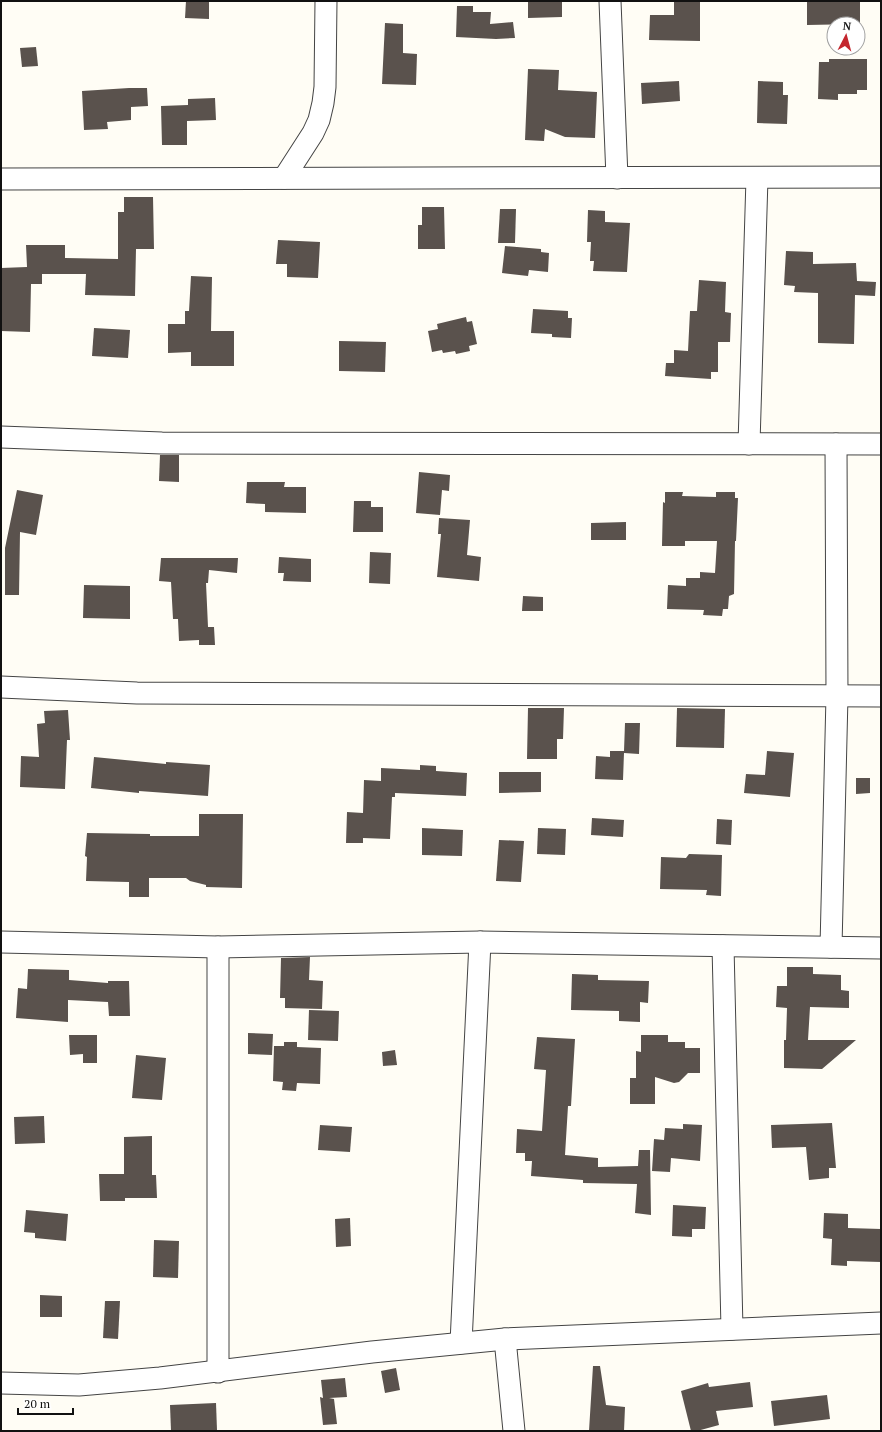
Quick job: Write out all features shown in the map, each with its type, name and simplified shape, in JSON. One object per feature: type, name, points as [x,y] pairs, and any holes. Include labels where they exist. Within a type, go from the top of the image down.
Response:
[{"type":"street","points":[[284,178],[313,133],[319,120],[325,87],[326,1]]},
{"type":"street","points":[[610,1],[617,178]]},
{"type":"street","points":[[1,179],[881,177]]},
{"type":"street","points":[[748,444],[757,178]]},
{"type":"street","points":[[1,437],[162,443],[881,444]]},
{"type":"street","points":[[831,947],[836,696],[836,444]]},
{"type":"street","points":[[1,687],[145,693],[881,696]]},
{"type":"street","points":[[1,942],[218,947],[480,942],[881,948]]},
{"type":"street","points":[[461,1343],[480,942]]},
{"type":"street","points":[[723,946],[732,1329]]},
{"type":"street","points":[[218,947],[218,1372]]},
{"type":"street","points":[[1,1383],[79,1385],[218,1372],[372,1352],[505,1339],[881,1323]]},
{"type":"street","points":[[505,1339],[514,1431]]},
{"type":"building","points":[[186,1],[209,1],[209,19],[185,18]]},
{"type":"building","points":[[528,1],[562,1],[562,17],[528,18]]},
{"type":"building","points":[[674,1],[700,1],[700,41],[649,40],[650,15],[674,15]]},
{"type":"building","points":[[807,1],[860,1],[860,16],[826,16],[826,25],[807,25]]},
{"type":"building","points":[[457,6],[473,6],[473,12],[491,12],[490,24],[513,22],[515,38],[496,39],[456,37]]},
{"type":"building","points":[[385,23],[403,24],[403,53],[417,54],[416,85],[382,84]]},
{"type":"building","points":[[36,47],[38,66],[22,67],[20,48]]},
{"type":"building","points":[[829,59],[867,59],[867,90],[857,90],[857,94],[838,94],[838,100],[818,99],[819,62],[829,62]]},
{"type":"building","points":[[528,69],[559,70],[558,90],[597,92],[595,138],[565,137],[545,129],[544,141],[525,140]]},
{"type":"building","points":[[679,81],[680,101],[642,104],[641,83]]},
{"type":"building","points":[[758,81],[783,82],[783,95],[788,95],[787,124],[757,123]]},
{"type":"building","points":[[147,88],[148,106],[131,107],[131,120],[107,122],[108,129],[84,130],[82,91]]},
{"type":"building","points":[[215,98],[216,120],[187,121],[187,145],[162,145],[161,106],[188,105],[188,99]]},
{"type":"building","points":[[124,197],[153,197],[154,249],[136,249],[135,296],[85,295],[86,274],[42,274],[42,284],[31,284],[30,332],[1,331],[1,268],[27,267],[26,245],[65,245],[65,258],[118,259],[118,212],[124,212]]},
{"type":"building","points":[[422,207],[444,207],[445,249],[418,249],[418,225],[422,225]]},
{"type":"building","points":[[500,209],[516,209],[515,243],[498,243]]},
{"type":"building","points":[[588,210],[605,211],[605,222],[630,223],[627,272],[593,271],[594,261],[590,261],[591,242],[587,242]]},
{"type":"building","points":[[278,240],[320,242],[318,278],[287,277],[287,264],[276,264]]},
{"type":"building","points":[[505,246],[541,249],[541,252],[549,253],[548,272],[529,270],[528,276],[502,273]]},
{"type":"building","points":[[786,251],[813,252],[813,264],[856,263],[857,281],[876,282],[875,296],[855,295],[854,344],[818,343],[818,293],[794,292],[795,286],[784,285]]},
{"type":"building","points":[[191,276],[212,277],[211,331],[234,331],[234,366],[191,366],[191,352],[168,353],[168,324],[185,324],[185,311],[189,311]]},
{"type":"building","points":[[699,280],[726,282],[725,312],[731,313],[730,342],[718,342],[718,372],[711,372],[711,379],[665,376],[666,363],[674,363],[674,350],[688,351],[690,311],[697,311]]},
{"type":"building","points":[[533,309],[568,311],[568,318],[572,318],[571,338],[552,337],[552,334],[531,333]]},
{"type":"building","points":[[466,317],[467,322],[472,321],[477,344],[469,346],[470,351],[456,354],[455,351],[443,353],[442,350],[432,352],[428,331],[438,329],[437,324]]},
{"type":"building","points":[[94,328],[130,330],[128,358],[92,356]]},
{"type":"building","points":[[339,341],[386,342],[385,372],[339,371]]},
{"type":"building","points":[[160,455],[179,455],[179,482],[159,481]]},
{"type":"building","points":[[419,472],[450,475],[449,491],[442,490],[440,515],[416,513]]},
{"type":"building","points":[[247,482],[285,482],[284,487],[306,487],[306,513],[265,512],[265,504],[246,503]]},
{"type":"building","points":[[17,490],[43,495],[36,535],[20,532],[19,595],[5,595],[5,548]]},
{"type":"building","points":[[665,492],[683,492],[682,496],[716,497],[716,492],[735,492],[735,498],[738,498],[735,541],[734,594],[729,596],[728,609],[723,609],[722,616],[703,615],[704,610],[667,609],[668,585],[686,586],[686,578],[700,578],[700,572],[715,573],[717,541],[685,541],[685,546],[662,546],[663,502],[665,503]]},
{"type":"building","points":[[354,501],[371,501],[371,507],[383,507],[383,532],[353,532]]},
{"type":"building","points":[[439,518],[470,520],[467,555],[481,557],[479,581],[437,577],[441,534],[438,534]]},
{"type":"building","points":[[626,522],[626,540],[591,540],[591,523]]},
{"type":"building","points":[[370,552],[391,553],[390,584],[369,583]]},
{"type":"building","points":[[279,557],[311,559],[311,582],[283,581],[284,573],[278,573]]},
{"type":"building","points":[[161,558],[238,558],[237,573],[209,570],[208,583],[206,583],[208,627],[214,627],[215,645],[199,645],[199,640],[179,641],[178,619],[173,619],[171,582],[159,581]]},
{"type":"building","points":[[84,585],[130,586],[130,619],[83,618]]},
{"type":"building","points":[[523,596],[543,597],[543,611],[522,611]]},
{"type":"building","points":[[528,708],[564,708],[563,739],[557,739],[557,759],[527,759]]},
{"type":"building","points":[[677,708],[725,709],[724,748],[676,747]]},
{"type":"building","points":[[68,710],[70,740],[67,740],[65,789],[20,787],[21,756],[39,757],[37,724],[45,723],[44,711]]},
{"type":"building","points":[[625,723],[640,723],[639,754],[624,753],[623,780],[595,779],[596,756],[610,757],[610,751],[624,751]]},
{"type":"building","points":[[767,751],[794,753],[790,797],[744,793],[746,774],[765,775]]},
{"type":"building","points":[[94,757],[166,764],[166,762],[210,765],[208,796],[139,791],[139,793],[91,788]]},
{"type":"building","points":[[420,765],[436,766],[436,771],[467,773],[466,796],[395,793],[395,797],[392,797],[390,839],[363,838],[363,843],[346,843],[347,812],[363,813],[364,780],[381,781],[381,768],[420,770]]},
{"type":"building","points":[[499,772],[541,772],[541,792],[499,793]]},
{"type":"building","points":[[856,778],[870,778],[870,793],[856,794]]},
{"type":"building","points":[[199,814],[243,814],[242,888],[206,887],[206,885],[190,881],[186,878],[149,878],[149,897],[129,897],[129,882],[86,881],[87,857],[85,856],[87,833],[150,834],[150,836],[199,836]]},
{"type":"building","points":[[592,818],[624,820],[623,837],[591,835]]},
{"type":"building","points":[[717,819],[732,820],[731,845],[716,844]]},
{"type":"building","points":[[422,828],[463,830],[462,856],[422,855]]},
{"type":"building","points":[[538,828],[566,829],[565,855],[537,854]]},
{"type":"building","points":[[499,840],[524,841],[521,882],[496,881]]},
{"type":"building","points":[[689,854],[722,855],[721,896],[706,895],[707,890],[660,889],[661,857],[686,858]]},
{"type":"building","points":[[310,957],[309,980],[323,981],[322,1009],[285,1008],[285,998],[280,998],[281,958]]},
{"type":"building","points":[[787,967],[813,967],[813,974],[841,975],[841,990],[849,991],[849,1008],[810,1007],[808,1040],[856,1040],[822,1069],[784,1068],[784,1040],[786,1040],[787,1008],[776,1007],[777,986],[787,986]]},
{"type":"building","points":[[28,969],[69,970],[69,980],[108,983],[108,981],[129,981],[130,1016],[109,1016],[108,1002],[68,1000],[68,1022],[16,1018],[18,988],[27,989]]},
{"type":"building","points":[[572,974],[598,975],[598,980],[649,981],[648,1003],[640,1002],[640,1022],[619,1021],[619,1011],[571,1010]]},
{"type":"building","points":[[309,1010],[339,1011],[338,1041],[308,1040]]},
{"type":"building","points":[[248,1033],[273,1034],[272,1055],[248,1054]]},
{"type":"building","points":[[69,1035],[97,1035],[97,1063],[83,1063],[83,1054],[70,1055]]},
{"type":"building","points":[[641,1035],[668,1035],[668,1042],[685,1042],[685,1048],[700,1048],[700,1073],[688,1073],[679,1082],[674,1083],[655,1077],[655,1104],[630,1104],[630,1078],[636,1078],[636,1051],[641,1052]]},
{"type":"building","points":[[537,1037],[575,1039],[571,1106],[568,1106],[565,1155],[598,1158],[598,1167],[638,1166],[639,1150],[650,1150],[651,1215],[635,1213],[637,1184],[583,1183],[583,1180],[531,1176],[532,1161],[525,1161],[525,1153],[516,1153],[517,1129],[542,1131],[546,1070],[534,1069]]},
{"type":"building","points":[[284,1042],[297,1042],[297,1047],[321,1048],[320,1084],[297,1083],[296,1091],[282,1090],[283,1082],[273,1081],[274,1046],[284,1046]]},
{"type":"building","points":[[395,1050],[397,1065],[383,1066],[382,1052]]},
{"type":"building","points":[[136,1055],[166,1058],[162,1100],[132,1098]]},
{"type":"building","points":[[44,1116],[45,1143],[15,1144],[14,1117]]},
{"type":"building","points":[[832,1123],[836,1168],[829,1168],[829,1178],[809,1180],[806,1147],[772,1148],[771,1125]]},
{"type":"building","points":[[683,1124],[702,1125],[700,1161],[671,1158],[670,1172],[652,1171],[654,1139],[664,1140],[665,1128],[683,1129]]},
{"type":"building","points":[[320,1125],[352,1127],[350,1152],[318,1150]]},
{"type":"building","points":[[152,1136],[152,1175],[156,1175],[157,1198],[125,1198],[125,1201],[100,1201],[99,1174],[124,1174],[124,1137]]},
{"type":"building","points":[[673,1205],[706,1207],[705,1229],[692,1229],[692,1237],[672,1236]]},
{"type":"building","points":[[26,1210],[68,1214],[66,1241],[35,1238],[35,1233],[24,1232]]},
{"type":"building","points":[[824,1213],[848,1214],[848,1228],[881,1229],[881,1262],[847,1261],[847,1266],[831,1265],[832,1239],[823,1238]]},
{"type":"building","points":[[350,1218],[351,1246],[336,1247],[335,1219]]},
{"type":"building","points":[[154,1240],[179,1241],[178,1278],[153,1277]]},
{"type":"building","points":[[40,1295],[62,1296],[62,1317],[40,1317]]},
{"type":"building","points":[[105,1301],[120,1301],[118,1339],[103,1338]]},
{"type":"building","points":[[593,1366],[600,1366],[606,1405],[625,1407],[624,1431],[589,1431]]},
{"type":"building","points":[[396,1368],[400,1390],[385,1393],[381,1371]]},
{"type":"building","points":[[345,1378],[347,1397],[329,1398],[334,1399],[337,1424],[323,1425],[320,1397],[323,1398],[321,1380]]},
{"type":"building","points":[[750,1382],[753,1407],[716,1411],[719,1425],[697,1431],[691,1431],[681,1391],[708,1383],[709,1387]]},
{"type":"building","points":[[827,1395],[830,1419],[774,1426],[771,1401]]},
{"type":"building","points":[[216,1403],[217,1430],[171,1431],[170,1405]]}]
